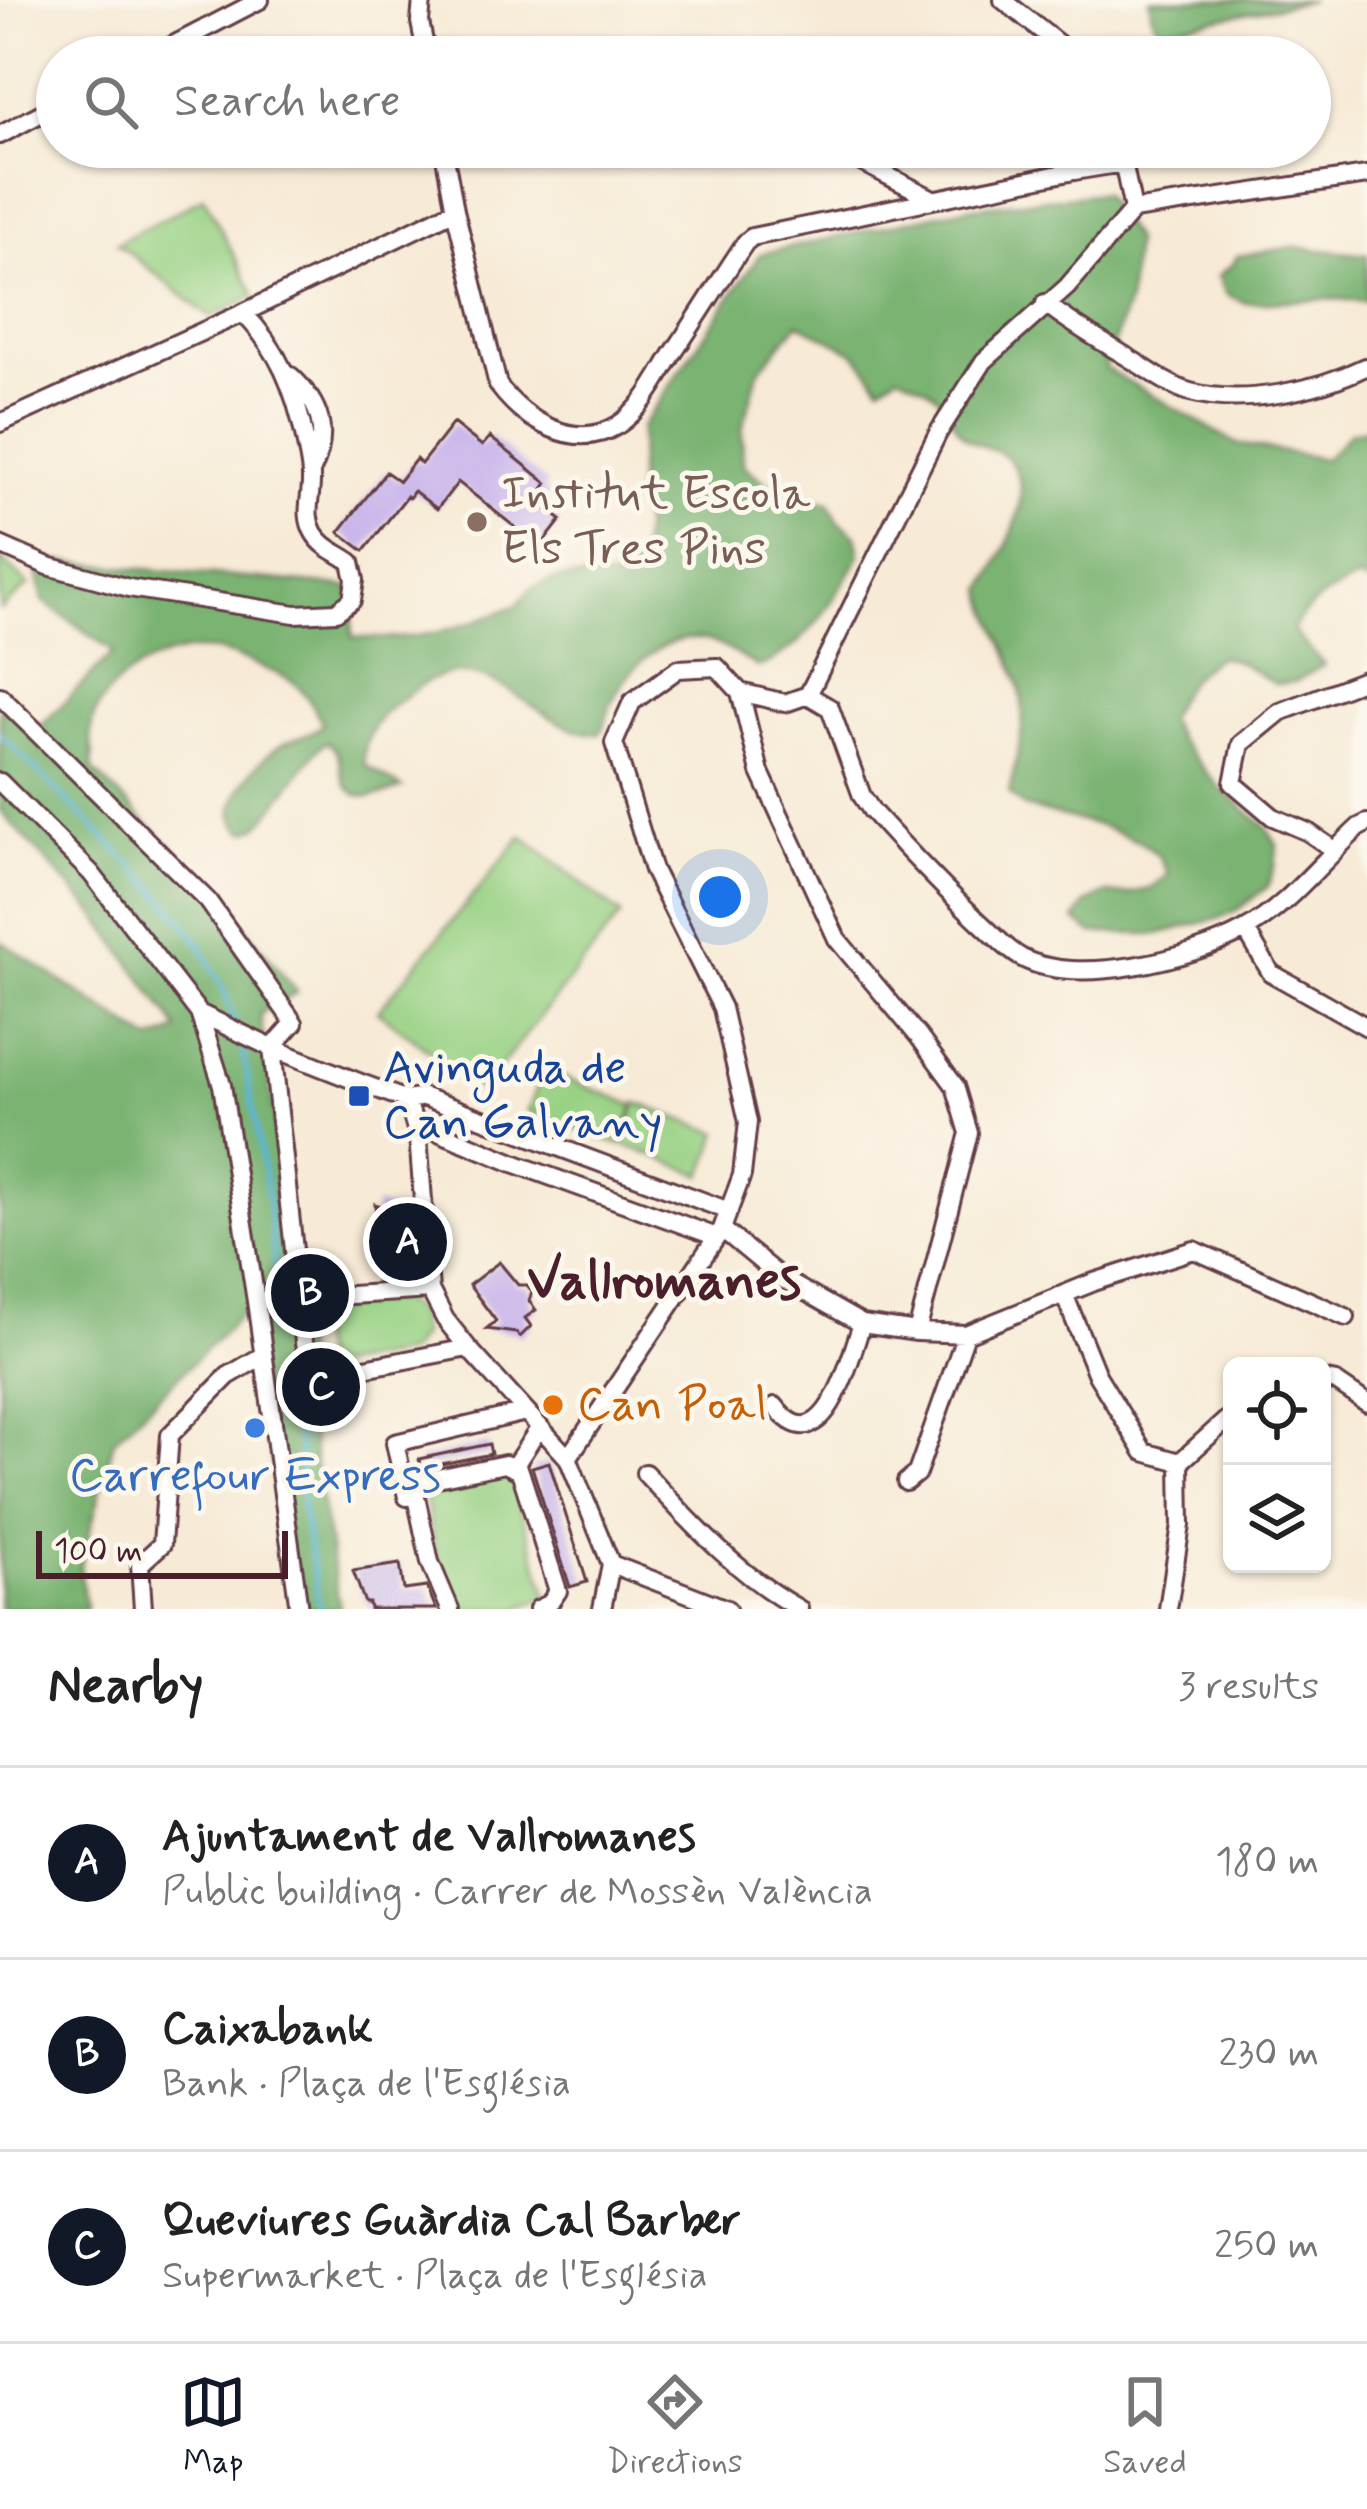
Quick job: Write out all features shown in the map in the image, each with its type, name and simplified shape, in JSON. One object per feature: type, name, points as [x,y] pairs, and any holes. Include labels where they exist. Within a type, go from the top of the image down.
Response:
[{"type":"street","points":[[191,36],[260,0]]},
{"type":"street","points":[[422,0],[423,36]]},
{"type":"street","points":[[1003,0],[1048,36]]},
{"type":"street","points":[[0,135],[36,116]]},
{"type":"street","points":[[447,168],[498,385],[530,418],[560,432],[578,434],[606,431],[637,410],[752,237],[1068,168]]},
{"type":"street","points":[[872,168],[934,200]]},
{"type":"street","points":[[1125,168],[1133,210]]},
{"type":"street","points":[[740,692],[785,703],[808,695],[938,433],[984,361],[1066,287],[1133,210],[1367,175]]},
{"type":"street","points":[[0,423],[455,210]]},
{"type":"street","points":[[1045,303],[1171,384],[1195,393],[1281,393],[1343,378],[1365,367]]},
{"type":"street","points":[[0,545],[48,566],[129,588],[296,614],[336,612],[352,600],[351,562],[326,548],[306,513],[311,473],[300,411],[286,372],[242,313]]},
{"type":"street","points":[[568,1458],[719,1233],[742,1175],[748,1122],[722,1008],[653,870],[614,743],[632,702],[678,669],[717,667],[740,692],[760,772],[837,939],[955,1086],[969,1133],[916,1332]]},
{"type":"street","points":[[1334,850],[1274,817],[1233,783],[1241,745],[1280,712],[1367,679]]},
{"type":"street","points":[[808,695],[830,708],[872,811],[961,905],[1016,956],[1036,965],[1123,968],[1246,930],[1367,823]]},
{"type":"street","points":[[0,696],[208,901],[294,1023],[272,1048],[308,1379],[468,1348]]},
{"type":"street","points":[[0,782],[91,873],[199,1013],[223,1085],[299,1609]]},
{"type":"street","points":[[1246,930],[1271,974],[1367,1027]]},
{"type":"street","points":[[199,1013],[272,1048],[407,1100],[424,1097],[729,1210]]},
{"type":"street","points":[[407,1100],[418,1136],[430,1290],[468,1348],[568,1458],[611,1564],[602,1609]]},
{"type":"street","points":[[414,1123],[516,1164],[719,1233],[782,1278],[862,1324],[966,1334],[1094,1282],[1194,1250],[1346,1317]]},
{"type":"street","points":[[256,1301],[430,1290]]},
{"type":"street","points":[[1064,1294],[1097,1375],[1144,1452],[1180,1462]]},
{"type":"street","points":[[775,1406],[785,1420],[801,1424],[822,1418],[834,1399],[862,1324]]},
{"type":"street","points":[[906,1482],[917,1473],[966,1334]]},
{"type":"street","points":[[143,1609],[140,1564],[162,1544],[170,1435],[228,1376],[262,1356]]},
{"type":"street","points":[[1331,1381],[1367,1403]]},
{"type":"street","points":[[407,1498],[395,1443],[526,1412]]},
{"type":"street","points":[[1168,1609],[1181,1525],[1180,1462],[1223,1423]]},
{"type":"street","points":[[513,1468],[540,1427]]},
{"type":"street","points":[[450,1609],[430,1562],[413,1484],[506,1464],[520,1471],[558,1591],[549,1604],[538,1609]]},
{"type":"street","points":[[645,1473],[733,1564],[799,1609]]},
{"type":"street","points":[[611,1564],[727,1609]]},
{"type":"green space","points":[[1150,0],[1312,0],[1158,30]]},
{"type":"green space","points":[[1102,193],[1134,240],[1128,302],[1105,368],[1237,444],[1325,459],[1351,432],[1367,429],[1367,583],[1358,579],[1329,593],[1292,630],[1324,665],[1295,682],[1275,684],[1220,656],[1188,683],[1168,719],[1177,738],[1218,786],[1266,827],[1277,845],[1267,887],[1217,919],[1157,934],[1092,933],[1075,920],[1086,903],[1105,894],[1152,888],[1168,874],[1159,856],[1142,843],[1104,827],[1024,807],[1009,793],[1022,702],[984,590],[1015,525],[1021,489],[1017,473],[1003,455],[965,437],[932,391],[898,374],[881,386],[855,353],[798,323],[758,372],[742,430],[743,465],[783,491],[829,503],[838,521],[856,535],[860,555],[818,621],[775,659],[758,667],[707,640],[671,643],[627,677],[599,734],[577,730],[474,675],[452,674],[428,681],[384,713],[365,750],[365,765],[402,788],[368,797],[353,792],[343,777],[338,754],[327,742],[265,819],[246,832],[233,813],[249,775],[279,746],[323,724],[308,698],[286,677],[218,651],[186,651],[139,668],[113,688],[95,714],[92,769],[215,890],[297,992],[260,1014],[315,1464],[340,1609],[294,1609],[253,1335],[243,1313],[114,1440],[80,1569],[86,1609],[0,1609],[0,941],[152,1041],[179,1030],[96,915],[0,811],[0,703],[32,735],[114,652],[43,601],[34,555],[53,561],[349,587],[352,637],[376,638],[418,636],[476,621],[518,605],[526,594],[550,581],[622,578],[640,556],[644,528],[636,499],[641,428],[760,254],[966,208]]},
{"type":"green space","points":[[204,197],[255,296],[210,317],[117,243]]},
{"type":"green space","points":[[1294,247],[1367,255],[1367,301],[1245,303],[1226,294],[1218,276],[1237,256]]},
{"type":"green space","points":[[0,558],[29,585],[0,610]]},
{"type":"green space","points":[[522,836],[621,915],[481,1091],[378,1011]]},
{"type":"green space","points":[[543,1070],[634,1105],[620,1145],[528,1111]]},
{"type":"green space","points":[[637,1103],[719,1133],[703,1175],[622,1144]]},
{"type":"green space","points":[[398,1299],[418,1313],[421,1335],[408,1353],[331,1367],[321,1359],[314,1315],[322,1305]]},
{"type":"green space","points":[[499,1476],[512,1482],[547,1594],[518,1609],[458,1609],[438,1561],[424,1495],[429,1490]]},
{"type":"building","points":[[453,423],[482,446],[490,437],[547,483],[543,489],[549,494],[541,505],[561,520],[540,547],[458,482],[437,509],[414,491],[407,496],[364,551],[339,532],[386,472],[399,481],[416,459],[421,464]]},
{"type":"building","points":[[375,1204],[412,1217],[413,1278],[381,1280]]},
{"type":"building","points":[[499,1262],[518,1285],[527,1285],[532,1292],[529,1301],[536,1310],[525,1318],[531,1326],[520,1337],[486,1329],[496,1321],[469,1285]]},
{"type":"building","points":[[489,1444],[491,1454],[421,1468],[419,1459]]},
{"type":"building","points":[[549,1462],[587,1582],[570,1587],[532,1467]]},
{"type":"building","points":[[400,1564],[404,1590],[427,1587],[436,1609],[370,1609],[365,1603],[353,1571]]},
{"type":"waterway","points":[[0,734],[184,922],[225,993],[235,1022]]},
{"type":"waterway","points":[[241,1039],[266,1185],[278,1294]]},
{"type":"waterway","points":[[280,1306],[303,1513],[320,1609]]},
{"type":"place","name":"Institut Escola Els Tres Pins","points":[[477,522]]},
{"type":"place","name":"Avinguda de Can Galvany","points":[[359,1096]]},
{"type":"place","name":"Ajuntament de Vallromanes","points":[[408,1242]]},
{"type":"place","name":"Caixabank","points":[[310,1293]]},
{"type":"place","name":"Queviures Guàrdia Cal Barber","points":[[321,1387]]},
{"type":"place","name":"Can Poal","points":[[553,1405]]},
{"type":"place","name":"Carrefour Express","points":[[255,1428]]},
{"type":"district","name":"Vallromanes","points":[[664,1282]]}]
